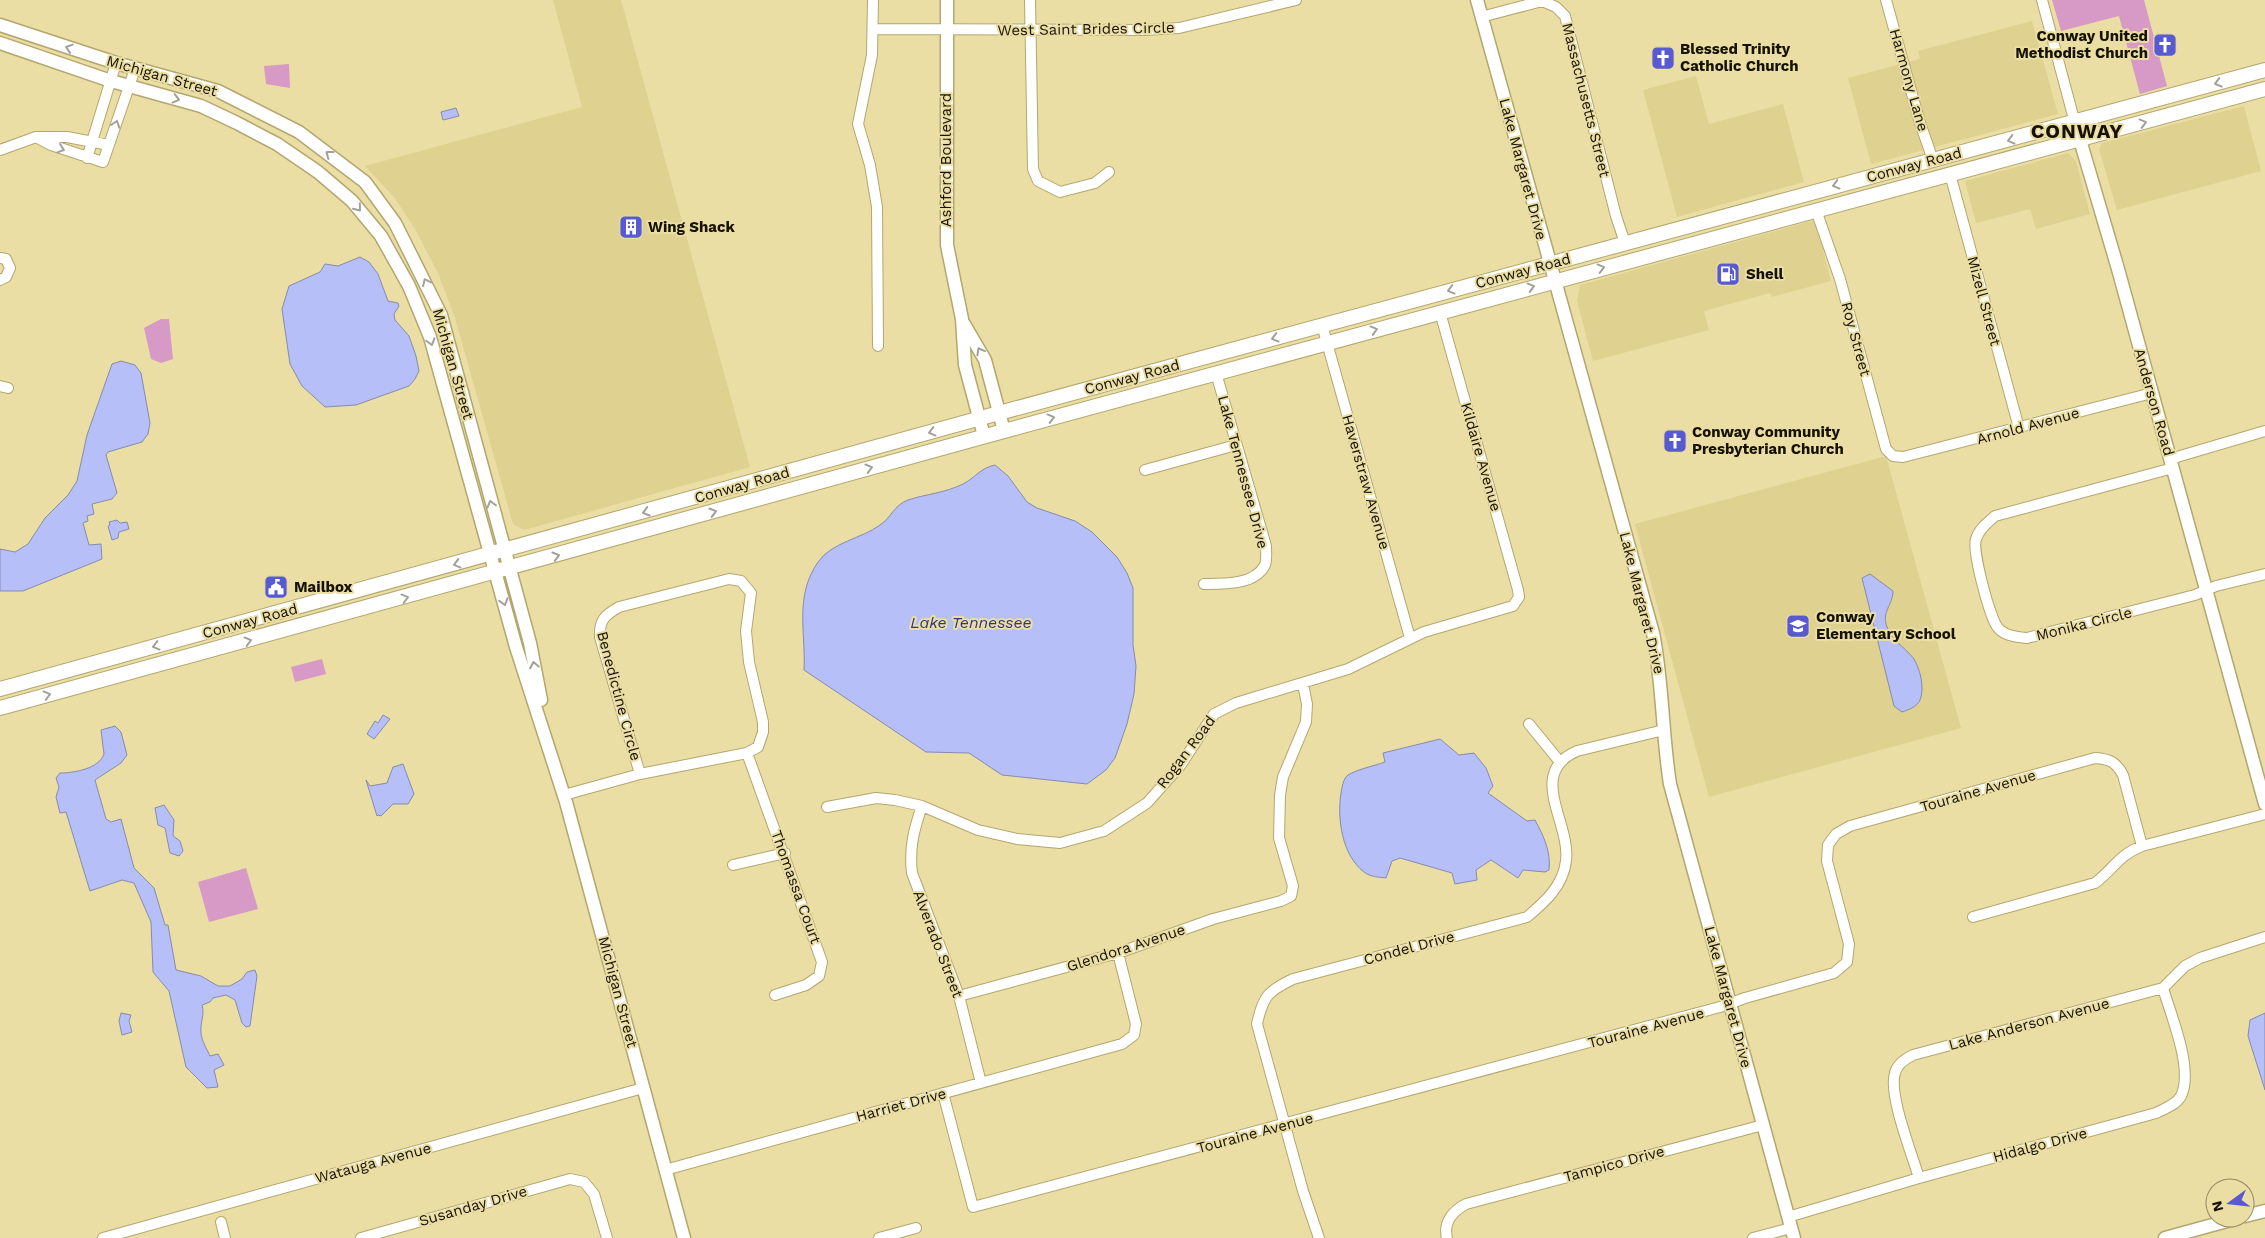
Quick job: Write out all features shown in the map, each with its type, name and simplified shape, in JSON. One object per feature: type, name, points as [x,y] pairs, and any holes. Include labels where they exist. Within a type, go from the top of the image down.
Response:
[{"type":"main road","name":"Conway Road","points":[[3,689],[490,556],[999,413],[2265,70]]},
{"type":"main road","name":"Conway Road","points":[[0,708],[495,573],[984,436],[2265,89]]},
{"type":"main road","points":[[1897,188],[1921,172],[1933,160]]},
{"type":"main road","points":[[785,492],[795,482],[841,467],[854,453]]},
{"type":"street","points":[[872,0],[872,55],[858,124],[870,165],[877,207],[878,346]]},
{"type":"street","name":"Ashford Boulevard","points":[[947,0],[945,223],[950,268],[962,319],[965,365],[984,436]]},
{"type":"street","points":[[1030,0],[1033,169],[1038,181],[1060,192],[1095,183],[1109,172]]},
{"type":"street","name":"West Saint Brides Circle","points":[[873,29],[1144,30],[1179,28],[1296,0]]},
{"type":"street","name":"Lake Margaret Drive","points":[[1477,0],[1653,633],[1661,678],[1666,760],[1676,808],[1791,1227]]},
{"type":"street","name":"Harmony Lane","points":[[1886,0],[1920,122],[1933,160]]},
{"type":"street","name":"Anderson Road","points":[[2042,0],[2263,790],[2265,804]]},
{"type":"street","name":"Massachusetts Street","points":[[1481,17],[1542,1],[1556,7],[1565,16],[1616,216],[1625,243]]},
{"type":"street","name":"Michigan Street","points":[[0,25],[116,64],[218,91],[299,132],[365,182],[394,223],[441,315],[530,644],[550,747]]},
{"type":"street","name":"Michigan Street","points":[[0,43],[111,81],[201,106],[278,144],[318,172],[352,201],[380,236],[409,286],[430,337],[516,647],[564,795],[684,1238]]},
{"type":"street","points":[[87,158],[116,64]]},
{"type":"street","points":[[36,137],[51,146],[103,162],[135,69]]},
{"type":"street","points":[[0,150],[36,137],[92,140],[109,145]]},
{"type":"street","name":"Mizell Street","points":[[1950,174],[2019,428]]},
{"type":"street","name":"Roy Street","points":[[1816,210],[1840,279],[1886,449],[1893,456],[1903,457]]},
{"type":"street","points":[[0,258],[6,259],[10,268],[6,277],[0,280]]},
{"type":"street","name":"Kildaire Avenue","points":[[1440,312],[1518,590],[1517,602]]},
{"type":"street","name":"Ashford Boulevard","points":[[962,319],[984,360],[1004,431]]},
{"type":"street","name":"Haverstraw Avenue","points":[[1322,325],[1410,638]]},
{"type":"street","name":"Lake Tennessee Drive","points":[[1204,584],[1229,584],[1258,575],[1266,563],[1266,546],[1216,373]]},
{"type":"street","name":"Arnold Avenue","points":[[1903,457],[2152,393]]},
{"type":"street","points":[[2172,464],[2265,431]]},
{"type":"street","points":[[1145,470],[1236,445]]},
{"type":"street","name":"Monika Circle","points":[[2172,464],[1995,516],[1982,528],[1975,540],[1992,617],[1999,629],[2014,637],[2027,638],[2195,595],[2206,590]]},
{"type":"street","points":[[2206,590],[2265,574]]},
{"type":"street","name":"Benedictine Circle","points":[[640,774],[600,637],[600,625],[605,616],[619,607],[729,579],[741,581],[751,593],[746,631],[748,654],[764,732],[758,747],[747,753]]},
{"type":"street","name":"Rogan Road","points":[[827,807],[876,798],[922,806],[978,830],[1017,839],[1060,843],[1104,831],[1147,803],[1180,766],[1214,714],[1236,703],[1348,669],[1424,632],[1508,609],[1517,602]]},
{"type":"street","points":[[201,653],[204,634]]},
{"type":"street","name":"Glendora Avenue","points":[[959,996],[1118,953],[1213,919],[1282,901],[1291,896],[1292,886],[1279,838],[1280,795],[1283,777],[1306,722],[1307,704],[1303,684]]},
{"type":"street","points":[[1529,724],[1560,762],[1578,750],[1664,730]]},
{"type":"street","points":[[564,795],[640,774],[747,753]]},
{"type":"street","name":"Thomassa Court","points":[[747,753],[785,853],[822,962],[819,976],[806,985],[774,995]]},
{"type":"street","name":"Touraine Avenue","points":[[943,1093],[973,1207],[1286,1125],[1834,973],[1847,962],[1849,944],[1827,861],[1828,845],[1836,834],[1850,826],[2095,758],[2107,759],[2117,764],[2123,774],[2142,846]]},
{"type":"street","name":"Condel Drive","points":[[1319,1238],[1303,1191],[1257,1024],[1261,1003],[1272,990],[1293,979],[1527,917],[1547,901],[1559,882],[1566,862],[1565,839],[1552,790],[1553,777],[1560,762]]},
{"type":"street","name":"Alverado Street","points":[[922,806],[913,834],[910,854],[912,873],[959,996],[981,1083]]},
{"type":"street","points":[[1973,917],[2095,883],[2105,876],[2117,860],[2129,851],[2142,846],[2265,814]]},
{"type":"street","points":[[733,865],[785,853]]},
{"type":"street","name":"Lake Anderson Avenue","points":[[1919,1178],[1894,1093],[1895,1071],[1902,1061],[1913,1055],[2163,988],[2185,966],[2200,958],[2265,937]]},
{"type":"street","name":"Harriet Drive","points":[[665,1170],[1122,1044],[1134,1035],[1136,1024],[1118,953]]},
{"type":"street","name":"Hidalgo Drive","points":[[1753,1238],[1791,1227],[1919,1178],[2156,1113],[2169,1107],[2180,1097],[2185,1078],[2184,1064],[2163,988]]},
{"type":"street","name":"Watauga Avenue","points":[[103,1238],[643,1088]]},
{"type":"street","name":"Tampico Drive","points":[[1447,1238],[1448,1220],[1454,1211],[1466,1204],[1763,1125]]},
{"type":"street","name":"Susanday Drive","points":[[362,1238],[570,1179],[584,1182],[594,1194],[607,1238]]},
{"type":"street","points":[[221,1222],[225,1238]]},
{"type":"street","points":[[2165,1238],[2205,1227]]},
{"type":"street","points":[[880,1238],[916,1228]]},
{"type":"shaded area","points":[[553,0],[621,0],[750,467],[524,530],[513,524],[455,318],[438,273],[415,229],[394,197],[365,166],[582,107]]},
{"type":"shaded area","points":[[2052,0],[2144,0],[2167,86],[2140,94],[2119,16],[2061,31]]},
{"type":"shaded area","points":[[2032,21],[2058,114],[1871,164],[1848,78],[1920,59],[1918,51]]},
{"type":"shaded area","points":[[289,64],[290,88],[266,84],[264,66]]},
{"type":"shaded area","points":[[1696,76],[1709,124],[1783,104],[1804,182],[1677,217],[1643,90]]},
{"type":"shaded area","points":[[2244,106],[2261,171],[2117,210],[2099,149],[2102,143]]},
{"type":"shaded area","points":[[2068,153],[2076,161],[2090,214],[2036,229],[2030,209],[1976,223],[1965,181]]},
{"type":"shaded area","points":[[1815,220],[1831,281],[1772,297],[1770,293],[1704,311],[1709,330],[1593,361],[1577,301],[1580,285]]},
{"type":"shaded area","points":[[161,319],[169,319],[173,359],[161,363],[151,359],[144,328]]},
{"type":"shaded area","name":"Conway Elementary School","points":[[1886,456],[1961,728],[1709,797],[1635,524]]},
{"type":"shaded area","points":[[322,659],[326,674],[295,682],[291,667]]},
{"type":"shaded area","points":[[246,868],[258,909],[209,922],[198,882]]},
{"type":"water","points":[[456,108],[459,116],[443,120],[441,112]]},
{"type":"water","points":[[360,257],[369,262],[378,274],[388,301],[398,303],[399,306],[394,314],[395,320],[409,336],[419,371],[409,386],[356,405],[325,407],[302,386],[290,364],[282,309],[289,286],[320,272],[325,264],[338,266]]},
{"type":"water","points":[[121,361],[135,365],[141,373],[150,423],[148,434],[142,442],[108,452],[106,455],[117,493],[112,499],[92,504],[94,514],[87,516],[88,521],[83,523],[89,545],[101,544],[102,559],[23,591],[0,591],[0,549],[15,552],[28,544],[45,518],[68,495],[77,481],[87,435],[112,364]]},
{"type":"water","name":"Lake Tennessee","points":[[995,465],[1008,476],[1027,502],[1037,508],[1075,521],[1092,532],[1117,557],[1127,573],[1133,588],[1133,645],[1136,666],[1134,694],[1127,724],[1115,758],[1106,770],[1087,784],[1002,775],[969,753],[926,752],[804,670],[803,615],[806,588],[818,562],[824,555],[839,545],[880,525],[903,502],[956,487],[967,482],[985,468]]},
{"type":"water","points":[[117,520],[120,523],[127,522],[129,529],[119,532],[118,538],[112,540],[108,526],[110,525],[109,522]]},
{"type":"water","points":[[1870,574],[1893,591],[1885,617],[1887,627],[1895,640],[1914,659],[1920,673],[1922,690],[1920,700],[1915,706],[1902,712],[1894,706],[1862,578]]},
{"type":"water","points":[[383,715],[390,719],[374,739],[367,734],[375,721],[378,723]]},
{"type":"water","points":[[115,726],[121,732],[127,755],[121,763],[95,780],[106,819],[111,822],[121,819],[134,868],[154,888],[165,925],[168,925],[176,970],[201,976],[218,986],[230,986],[242,979],[247,972],[255,970],[257,976],[250,1026],[246,1027],[242,1023],[235,1000],[226,995],[213,998],[210,1002],[202,1005],[201,1033],[203,1042],[210,1056],[218,1054],[224,1065],[214,1070],[218,1087],[207,1088],[186,1067],[169,991],[153,972],[151,922],[134,883],[122,880],[90,891],[66,812],[60,813],[56,797],[59,787],[56,778],[60,773],[78,771],[97,763],[104,754],[101,730]]},
{"type":"water","points":[[1440,739],[1459,755],[1474,753],[1486,768],[1493,786],[1488,793],[1527,821],[1535,820],[1546,844],[1549,870],[1545,872],[1523,870],[1518,878],[1491,860],[1476,870],[1477,880],[1455,884],[1452,873],[1400,858],[1392,861],[1386,878],[1369,875],[1357,865],[1346,846],[1341,825],[1340,803],[1345,779],[1356,771],[1385,762],[1383,753]]},
{"type":"water","points":[[403,764],[414,794],[408,804],[393,804],[381,816],[377,816],[366,780],[370,786],[387,783],[393,767]]},
{"type":"water","points":[[164,805],[174,820],[173,836],[180,841],[183,851],[179,856],[170,853],[165,828],[158,825],[155,808]]},
{"type":"water","points":[[121,1013],[131,1015],[129,1021],[132,1032],[122,1035],[119,1021]]},
{"type":"water","points":[[2265,1013],[2265,1090],[2248,1036],[2250,1020]]},
{"type":"place","name":"Conway United Methodist Church","points":[[2165,45]]},
{"type":"place","name":"Blessed Trinity Catholic Church","points":[[1663,58]]},
{"type":"place","name":"Wing Shack","points":[[631,227]]},
{"type":"place","name":"Shell","points":[[1728,274]]},
{"type":"place","name":"Conway Community Presbyterian Church","points":[[1675,441]]},
{"type":"place","name":"Mailbox","points":[[276,587]]},
{"type":"place","name":"Conway Elementary School","points":[[1798,626]]},
{"type":"district","name":"CONWAY","points":[[2077,131]]}]
